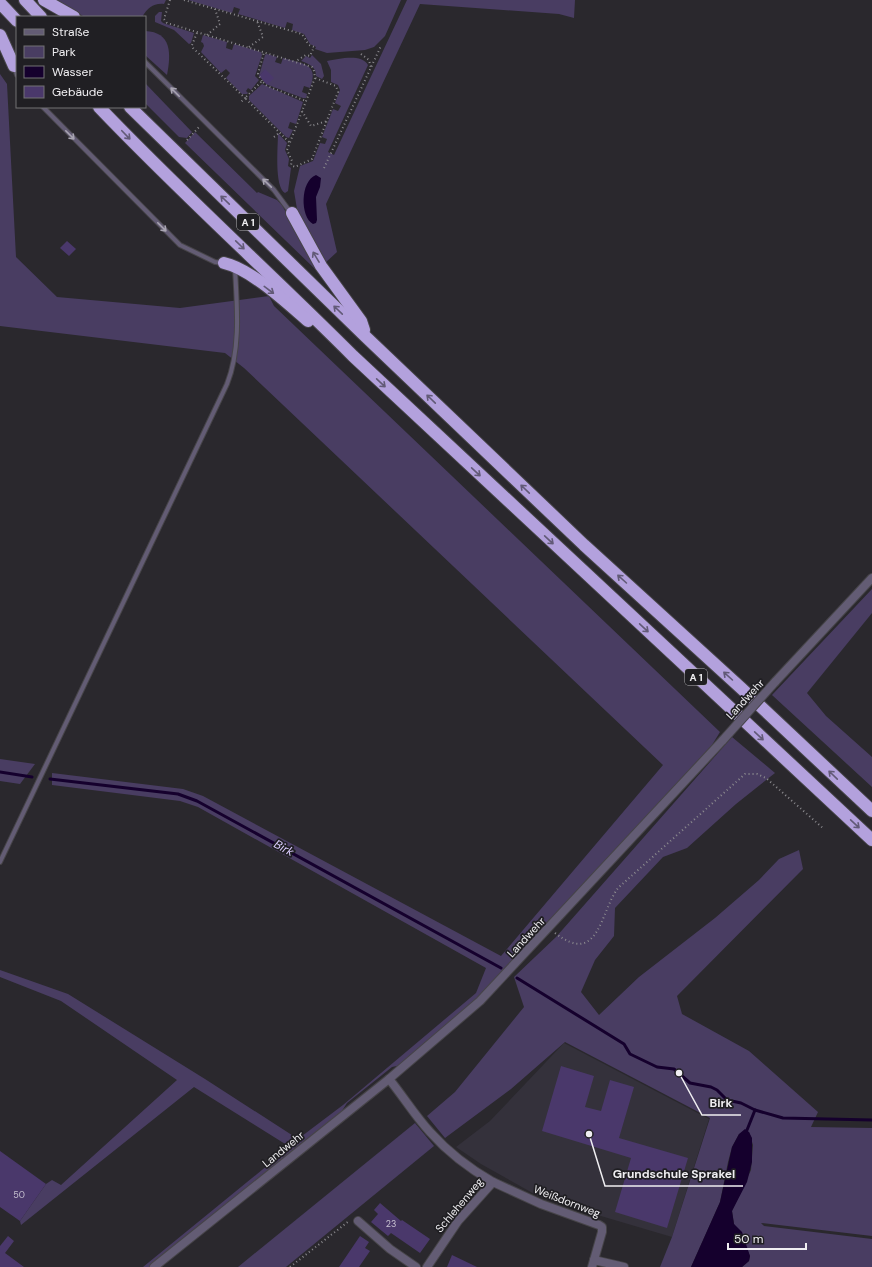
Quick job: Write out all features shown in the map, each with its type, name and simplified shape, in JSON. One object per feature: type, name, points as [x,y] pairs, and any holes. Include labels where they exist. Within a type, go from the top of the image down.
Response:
[{"type":"highway","points":[[25,0],[41,16]]},
{"type":"highway","points":[[44,0],[72,16]]},
{"type":"highway","points":[[0,3],[16,20]]},
{"type":"highway","points":[[0,35],[16,71]]},
{"type":"highway","name":"A 1","points":[[100,108],[134,144],[287,290],[353,356],[872,840]]},
{"type":"highway","name":"A 1","points":[[131,108],[366,337],[584,545],[741,688],[872,811]]},
{"type":"highway","points":[[292,213],[324,271],[361,321],[366,337]]},
{"type":"highway","points":[[229,264],[268,289],[353,356]]},
{"type":"street","name":"Landwehr","points":[[154,1267],[389,1079],[480,1001],[549,929],[872,578]]},
{"type":"street","name":"Schlehenweg","points":[[389,1079],[430,1132],[459,1158],[493,1182],[458,1221],[427,1267]]},
{"type":"street","name":"Weißdornweg","points":[[493,1182],[541,1204],[599,1225],[602,1227],[602,1232],[593,1264],[624,1267]]},
{"type":"street","points":[[356,1219],[390,1249],[416,1267]]},
{"type":"lane","points":[[146,63],[274,190],[292,213]]},
{"type":"lane","points":[[0,862],[227,384],[233,366],[235,350],[236,302],[229,264],[215,262],[180,245],[44,108]]},
{"type":"path","points":[[170,0],[165,22],[312,67],[315,78],[287,150],[292,161],[291,165],[295,167],[311,160],[339,90],[336,86],[315,78]]},
{"type":"path","points":[[184,0],[304,36],[309,45],[314,47],[310,56],[306,55],[296,61]]},
{"type":"path","points":[[206,35],[220,24],[215,9]]},
{"type":"path","points":[[249,47],[264,37],[257,21]]},
{"type":"path","points":[[197,32],[192,45],[193,48],[289,142]]},
{"type":"path","points":[[324,168],[381,46]]},
{"type":"path","points":[[264,52],[258,74],[262,81],[267,86],[306,101]]},
{"type":"path","points":[[361,54],[369,60],[371,68]]},
{"type":"path","points":[[240,103],[262,81]]},
{"type":"path","points":[[302,110],[311,126],[327,120]]},
{"type":"path","points":[[187,140],[204,121]]},
{"type":"path","points":[[274,137],[279,132]]},
{"type":"path","points":[[549,929],[570,942],[582,943],[591,940],[600,930],[613,896],[618,888],[745,774],[757,774],[766,778],[824,829]]},
{"type":"path","points":[[290,1267],[356,1219]]},
{"type":"shaded area","points":[[564,1043],[709,1119],[672,1237],[538,1196],[481,1164],[456,1147],[490,1121]]},
{"type":"green space","points":[[53,0],[166,0],[164,4],[157,4],[151,7],[143,16],[83,16]]},
{"type":"green space","points":[[188,0],[401,0],[385,36],[374,47],[365,50],[327,53],[315,49],[316,47],[310,44],[304,34],[292,30],[293,24],[287,22],[285,28],[238,14],[240,9],[234,7],[232,13]]},
{"type":"green space","points":[[407,0],[575,0],[574,18],[559,14],[420,4],[326,204],[337,252],[324,264],[301,223],[294,191],[300,166],[313,161],[320,143],[325,144],[327,139],[322,137],[333,109],[338,111],[341,106],[335,103],[340,90],[338,85],[331,82],[331,70],[327,61],[343,58],[355,58],[365,61],[368,65],[328,152],[334,155]]},
{"type":"green space","points":[[159,12],[162,12],[161,21],[163,23],[194,33],[191,43],[189,44],[174,30],[155,22],[155,16]]},
{"type":"green space","points":[[146,31],[154,32],[160,35],[168,46],[169,59],[167,75],[146,56]]},
{"type":"green space","points":[[203,35],[227,42],[226,48],[232,50],[234,44],[261,52],[262,55],[255,76],[259,80],[251,90],[248,88],[246,91],[248,93],[247,94],[242,94],[226,78],[230,73],[226,69],[221,73],[201,52],[204,46],[201,42]]},
{"type":"green space","points":[[267,54],[277,57],[275,62],[281,64],[283,58],[303,64],[311,69],[313,74],[310,88],[304,86],[302,92],[307,94],[306,98],[268,85],[265,70],[259,76],[265,55]]},
{"type":"green space","points":[[312,55],[321,64],[324,76],[322,79],[316,76],[315,70],[312,66],[301,61],[306,56],[310,58]]},
{"type":"green space","points":[[0,74],[7,84],[16,257],[57,297],[180,308],[269,296],[274,306],[720,732],[712,745],[475,1001],[401,1065],[392,1067],[347,1103],[340,1114],[300,1144],[150,1267],[143,1267],[290,1147],[194,1087],[21,1225],[20,1221],[46,1184],[52,1180],[61,1185],[177,1080],[61,1001],[0,977],[0,970],[68,994],[298,1139],[343,1105],[476,993],[486,968],[198,807],[180,801],[52,785],[52,773],[183,789],[203,796],[501,956],[663,765],[244,368],[225,353],[0,326]]},
{"type":"green space","points":[[146,84],[192,132],[187,138],[179,137],[146,104]]},
{"type":"green space","points":[[262,84],[303,102],[296,124],[290,122],[288,128],[293,130],[289,138],[286,137],[249,100],[249,96]]},
{"type":"green space","points":[[195,132],[257,193],[258,192],[277,200],[282,205],[317,271],[185,143]]},
{"type":"green space","points":[[278,133],[287,143],[285,150],[289,159],[288,166],[291,168],[288,191],[285,193],[279,183],[278,175]]},
{"type":"green space","points":[[872,589],[872,613],[807,693],[826,716],[872,757],[872,787],[772,695]]},
{"type":"green space","points":[[732,737],[775,773],[736,804],[687,848],[663,857],[615,908],[614,936],[595,960],[581,992],[599,1015],[639,977],[715,918],[759,880],[779,859],[799,850],[803,869],[677,996],[682,1014],[749,1051],[818,1112],[811,1127],[872,1128],[872,1236],[761,1223],[764,1226],[872,1239],[872,1267],[742,1267],[749,1261],[750,1256],[734,1224],[732,1211],[751,1170],[753,1145],[749,1132],[739,1134],[732,1147],[720,1202],[691,1267],[660,1267],[672,1237],[710,1118],[565,1042],[511,1089],[445,1138],[427,1116],[455,1092],[524,1007],[514,977],[556,937]]},
{"type":"green space","points":[[0,759],[35,764],[20,784],[0,781]]},
{"type":"green space","points":[[415,1123],[434,1146],[286,1267],[238,1267]]},
{"type":"water","points":[[316,175],[321,178],[320,187],[316,197],[317,220],[316,223],[313,224],[306,214],[304,199],[307,184]]},
{"type":"water","points":[[745,1129],[749,1132],[752,1138],[752,1162],[747,1182],[732,1211],[734,1224],[742,1232],[750,1256],[749,1261],[742,1267],[691,1267],[720,1202],[732,1147],[739,1134]]},
{"type":"building","points":[[265,69],[274,78],[267,85],[259,76]]},
{"type":"building","points":[[67,241],[76,249],[69,256],[60,248]]},
{"type":"building","points":[[561,1066],[594,1076],[585,1107],[601,1111],[610,1080],[634,1087],[619,1138],[688,1158],[667,1228],[615,1212],[631,1158],[542,1131]]},
{"type":"building","points":[[0,1151],[46,1184],[20,1221],[0,1207]]},
{"type":"building","points":[[380,1203],[401,1221],[402,1220],[430,1239],[420,1253],[391,1233],[388,1236],[371,1222],[378,1214],[374,1210]]},
{"type":"building","points":[[8,1236],[14,1241],[5,1253],[24,1267],[0,1267],[0,1246]]},
{"type":"building","points":[[360,1236],[369,1242],[365,1248],[370,1251],[359,1267],[339,1267]]},
{"type":"building","points":[[452,1255],[477,1267],[447,1267]]},
{"type":"waterway","name":"Birk","points":[[0,772],[32,777]]},
{"type":"waterway","name":"Birk","points":[[50,779],[178,794],[197,801],[501,968]]},
{"type":"waterway","name":"Birk","points":[[517,978],[624,1044],[630,1054],[657,1067],[674,1069],[690,1083],[711,1087],[717,1090],[727,1100],[741,1103],[755,1110],[783,1118],[872,1120]]},
{"type":"waterway","points":[[747,1130],[755,1110]]},
{"type":"place","name":"Birk","points":[[679,1073]]},
{"type":"place","name":"Grundschule Sprakel","points":[[589,1134]]}]
